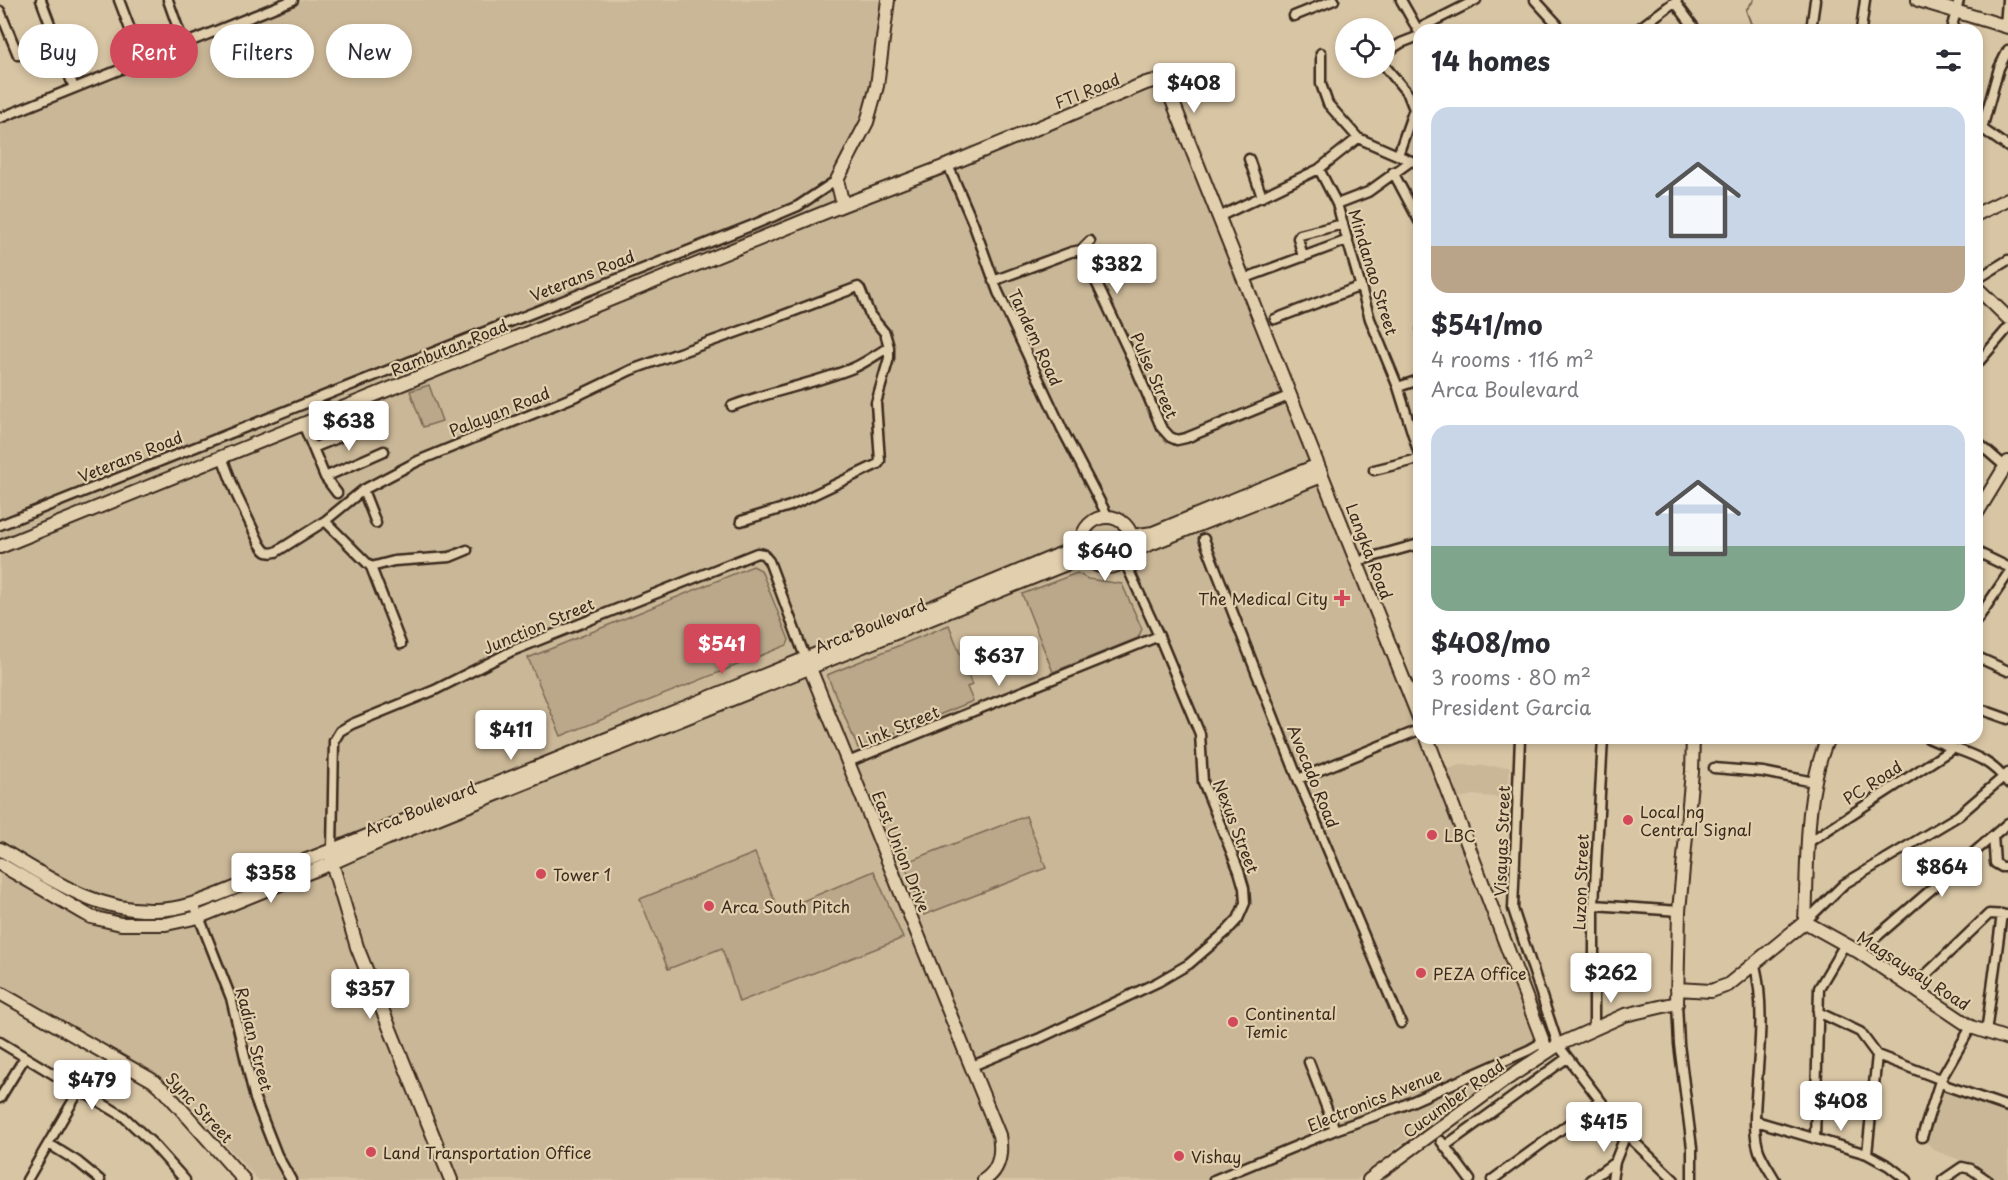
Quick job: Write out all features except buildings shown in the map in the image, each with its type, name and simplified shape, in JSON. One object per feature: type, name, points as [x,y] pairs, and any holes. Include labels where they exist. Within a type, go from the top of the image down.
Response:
[{"type":"street","points":[[41,0],[74,88]]},
{"type":"street","points":[[119,0],[128,24]]},
{"type":"street","points":[[168,0],[177,24]]},
{"type":"street","points":[[198,39],[293,0]]},
{"type":"street","name":"Veterans Road","points":[[0,525],[798,206],[837,180],[867,122],[877,86],[888,0]]},
{"type":"street","points":[[1294,16],[1334,0]]},
{"type":"street","points":[[1401,0],[1414,24]]},
{"type":"street","points":[[1433,24],[1476,0]]},
{"type":"street","points":[[1536,0],[1557,24]]},
{"type":"street","points":[[1812,24],[1815,0]]},
{"type":"street","points":[[1862,24],[1865,0]]},
{"type":"street","points":[[1918,0],[1958,6],[2007,27],[2007,0]]},
{"type":"street","points":[[1645,24],[1676,1],[1692,24]]},
{"type":"street","points":[[1953,24],[1958,6]]},
{"type":"street","points":[[0,11],[18,55]]},
{"type":"street","points":[[1395,48],[1413,36]]},
{"type":"street","points":[[1983,116],[1999,68],[2008,50]]},
{"type":"street","points":[[1321,53],[1321,84],[1328,104],[1359,138],[1413,161]]},
{"type":"street","points":[[0,117],[110,74]]},
{"type":"street","points":[[1395,78],[1413,101]]},
{"type":"street","name":"FTI Road","points":[[843,205],[948,165],[1146,83],[1162,82],[1166,85],[1291,395]]},
{"type":"street","points":[[1398,155],[1413,117]]},
{"type":"street","points":[[1983,131],[2008,147]]},
{"type":"street","points":[[1225,214],[1319,169],[1359,138]]},
{"type":"street","points":[[1249,159],[1262,197]]},
{"type":"street","points":[[1336,204],[1368,192],[1393,172],[1413,163]]},
{"type":"street","name":"Tandem Road","points":[[948,165],[973,223],[993,281],[1062,429],[1108,517]]},
{"type":"street","name":"Mindanao Street","points":[[1319,169],[1336,204],[1370,319],[1398,387],[1413,435]]},
{"type":"street","points":[[1393,172],[1413,210]]},
{"type":"street","points":[[837,180],[843,205]]},
{"type":"street","points":[[1983,211],[2008,199]]},
{"type":"street","name":"Rambutan Road","points":[[0,547],[843,205]]},
{"type":"street","points":[[1303,257],[1298,238],[1300,235],[1343,224]]},
{"type":"street","points":[[1251,276],[1348,240]]},
{"type":"street","points":[[993,281],[1081,250],[1090,241]]},
{"type":"street","name":"Pulse Street","points":[[1081,250],[1161,427],[1170,438],[1177,440],[1186,438],[1291,395]]},
{"type":"street","points":[[1983,275],[2008,260]]},
{"type":"street","points":[[1275,319],[1361,286]]},
{"type":"street","name":"Palayan Road","points":[[222,457],[240,503],[264,551],[276,552],[325,521],[363,490],[418,461],[581,394],[631,370],[858,287],[870,315],[885,333],[889,347]]},
{"type":"street","points":[[1983,294],[2008,318]]},
{"type":"street","points":[[1983,357],[2008,328]]},
{"type":"street","points":[[732,406],[854,367],[889,347],[889,358],[876,403],[880,458],[878,464],[790,506],[741,521]]},
{"type":"street","points":[[1398,387],[1413,382]]},
{"type":"street","name":"Langka Road","points":[[1291,395],[1413,703]]},
{"type":"street","points":[[303,424],[325,477],[337,493]]},
{"type":"street","points":[[313,448],[369,425]]},
{"type":"street","points":[[1983,447],[2007,466],[1983,504]]},
{"type":"street","points":[[325,477],[384,451]]},
{"type":"street","points":[[1374,470],[1413,460]]},
{"type":"street","points":[[1132,536],[1153,533],[1320,470]]},
{"type":"street","points":[[1127,556],[1132,536],[1126,525],[1115,518],[1108,517],[1098,518],[1087,526],[1082,538],[1084,550],[1091,561],[1102,566],[1114,566],[1127,556],[1320,470]]},
{"type":"street","points":[[363,490],[376,523]]},
{"type":"street","points":[[325,521],[371,567],[400,644]]},
{"type":"street","name":"Avocado Road","points":[[1204,539],[1298,778],[1401,1023]]},
{"type":"street","points":[[1365,559],[1413,546]]},
{"type":"street","points":[[371,567],[394,561],[450,557],[467,550]]},
{"type":"street","name":"Arca Boulevard","points":[[0,849],[62,886],[91,900],[111,906],[135,910],[159,910],[194,904],[388,838],[807,662],[1084,550]]},
{"type":"street","name":"Junction Street","points":[[332,857],[334,741],[340,731],[435,690],[512,651],[751,554],[763,554]]},
{"type":"street","name":"East Union Drive","points":[[763,554],[769,561],[807,662],[999,1135],[1001,1147],[999,1163],[990,1176],[984,1180]]},
{"type":"street","points":[[1983,555],[2008,567]]},
{"type":"street","name":"Nexus Street","points":[[972,1065],[1038,1039],[1158,982],[1189,964],[1238,919],[1245,903],[1239,871],[1203,782],[1200,734],[1127,556]]},
{"type":"street","points":[[1983,611],[2008,574]]},
{"type":"street","name":"Link Street","points":[[848,762],[1159,636]]},
{"type":"street","points":[[1983,660],[2005,670],[2008,660]]},
{"type":"street","points":[[1983,710],[2008,719]]},
{"type":"street","points":[[1298,778],[1413,732]]},
{"type":"street","points":[[1429,744],[1545,1047]]},
{"type":"street","name":"Visayas Street","points":[[1520,744],[1513,909],[1558,1045],[1626,1134],[1674,1180]]},
{"type":"street","name":"Luzon Street","points":[[1594,1027],[1594,905],[1603,744]]},
{"type":"street","points":[[1692,1180],[1692,1148],[1679,1044],[1677,989],[1679,911],[1693,744]]},
{"type":"street","points":[[1805,922],[1814,782],[1819,759],[1825,744]]},
{"type":"street","points":[[1677,989],[1711,991],[1728,985],[1805,922],[1844,884],[1958,816],[2007,778],[1986,760],[1941,744]]},
{"type":"street","name":"PC Road","points":[[1809,842],[1952,749]]},
{"type":"street","points":[[1714,768],[1763,772],[1814,782]]},
{"type":"street","points":[[1858,952],[2008,824]]},
{"type":"street","points":[[1993,836],[1995,862],[2002,867],[2008,867]]},
{"type":"street","points":[[332,857],[357,947],[451,1180]]},
{"type":"street","name":"Arca Boulevard","points":[[0,864],[78,911],[106,921],[129,925],[156,924],[199,917],[332,857]]},
{"type":"street","name":"Radian Street","points":[[194,904],[231,998],[255,1099],[277,1155],[291,1180]]},
{"type":"street","points":[[1594,905],[1679,911]]},
{"type":"street","points":[[1912,988],[1989,914],[2005,914],[1986,1033]]},
{"type":"street","name":"Magsaysay Road","points":[[1805,922],[1858,952],[1971,1027],[2008,1039]]},
{"type":"street","points":[[1815,1138],[1819,988],[1845,944]]},
{"type":"street","points":[[1755,965],[1758,978],[1761,1036],[1755,1111],[1759,1150],[1775,1180]]},
{"type":"street","name":"Sync Street","points":[[0,993],[152,1080],[165,1091],[244,1180]]},
{"type":"street","name":"Cucumber Road","points":[[1368,1180],[1502,1082],[1545,1047],[1558,1045],[1594,1027],[1640,1010],[1677,1003]]},
{"type":"street","points":[[1818,1012],[1860,1032],[1877,1055],[1937,1077],[1947,1086],[2008,1107]]},
{"type":"street","points":[[1922,1137],[1940,1081],[1971,1027]]},
{"type":"street","points":[[0,1042],[108,1106],[139,1129],[185,1180]]},
{"type":"street","name":"Electronics Avenue","points":[[1215,1180],[1335,1130],[1402,1106],[1529,1050],[1545,1047]]},
{"type":"street","points":[[1867,1154],[1877,1055]]},
{"type":"street","points":[[0,1098],[25,1057]]},
{"type":"street","points":[[1470,1180],[1443,1143],[1567,1058]]},
{"type":"street","points":[[1309,1062],[1335,1130]]},
{"type":"street","points":[[27,1180],[80,1089]]},
{"type":"street","points":[[1492,1180],[1600,1101]]},
{"type":"street","points":[[1756,1121],[1867,1154],[1889,1166],[1907,1180]]},
{"type":"street","points":[[1612,1180],[1615,1162],[1626,1134]]},
{"type":"street","points":[[49,1144],[78,1162],[100,1180]]},
{"type":"street","points":[[1590,1180],[1615,1162]]},
{"type":"street","points":[[1943,1180],[1962,1167],[1971,1169],[1987,1180]]},
{"type":"shaded area","points":[[304,0],[882,0],[870,85],[856,126],[837,164],[847,195],[1084,106],[1170,68],[1413,696],[1413,744],[1431,744],[1548,1044],[1535,1055],[1416,1133],[1356,1180],[258,1180],[167,1081],[0,983],[0,124],[113,78],[198,78],[198,43],[210,38],[210,78],[314,78],[314,24],[245,24]]},
{"type":"shaded area","points":[[429,385],[442,421],[423,427],[410,391]]},
{"type":"shaded area","points":[[753,566],[761,570],[789,640],[787,645],[561,736],[528,658]]},
{"type":"shaded area","points":[[1077,573],[1088,579],[1122,584],[1142,629],[1138,638],[1053,672],[1022,594]]},
{"type":"shaded area","points":[[949,625],[972,685],[967,687],[973,701],[858,748],[827,675]]},
{"type":"shaded area","points":[[1459,765],[1510,767],[1507,798],[1472,795],[1458,799],[1446,770]]},
{"type":"shaded area","points":[[1026,816],[1046,868],[924,915],[904,863]]},
{"type":"shaded area","points":[[755,853],[779,911],[874,871],[903,938],[739,1002],[722,948],[668,969],[640,899]]},
{"type":"shaded area","points":[[1941,1090],[2008,1112],[2008,1179],[1993,1179],[1965,1162],[1934,1150],[1924,1140]]},
{"type":"waterway","points":[[1751,24],[1746,10],[1754,0]]},
{"type":"place","name":"The Medical City","points":[[1342,598]]},
{"type":"place","name":"Local ng Central Signal","points":[[1628,820]]},
{"type":"place","name":"LBC","points":[[1432,835]]},
{"type":"place","name":"Tower 1","points":[[541,874]]},
{"type":"place","name":"Arca South Pitch","points":[[709,906]]},
{"type":"place","name":"PEZA Office","points":[[1421,973]]},
{"type":"place","name":"Continental Temic","points":[[1233,1022]]},
{"type":"place","name":"Land Transportation Office","points":[[371,1152]]},
{"type":"place","name":"Vishay","points":[[1179,1156]]}]
